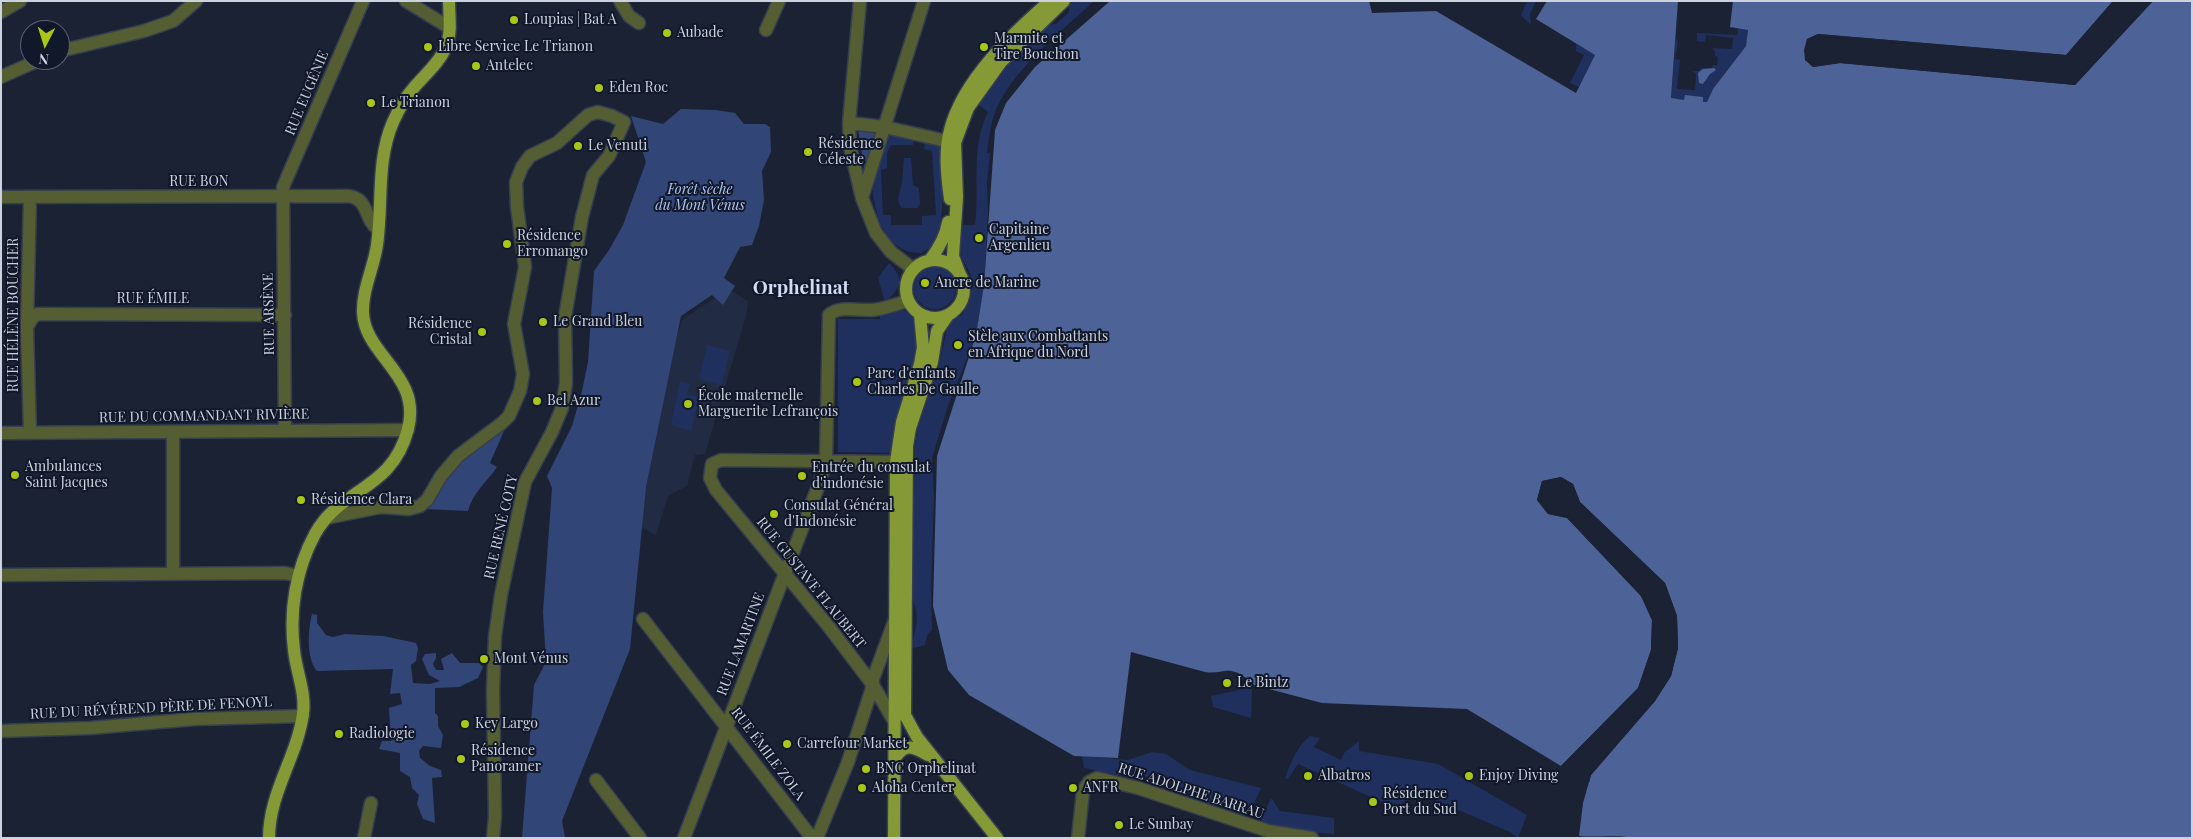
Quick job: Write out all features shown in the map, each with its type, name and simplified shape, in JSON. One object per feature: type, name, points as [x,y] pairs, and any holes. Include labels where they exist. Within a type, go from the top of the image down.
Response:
[{"type":"main road","points":[[269,838],[270,816],[274,799],[297,741],[303,716],[302,686],[294,650],[292,623],[293,603],[299,576],[309,546],[326,518],[340,504],[383,474],[399,453],[408,430],[411,416],[410,406],[401,378],[373,340],[366,325],[363,313],[364,298],[375,256],[383,160],[392,123],[410,92],[440,58],[446,47],[450,28],[449,1]]},
{"type":"main road","points":[[930,260],[939,248],[947,231],[950,200],[947,173],[958,122],[966,105],[962,102],[981,71],[1002,46],[1050,1]]},
{"type":"main road","points":[[894,838],[895,758],[899,718],[907,446],[910,428],[928,376],[937,331],[948,315],[955,310],[963,296],[964,288],[952,256],[957,196],[954,139],[968,108],[993,72],[1064,1]]},
{"type":"main road","points":[[993,72],[994,63],[1003,54],[1002,46]]},
{"type":"main road","points":[[948,315],[929,318],[920,315],[908,301],[905,284],[913,269],[921,263],[930,260],[946,262],[959,272]]},
{"type":"main road","points":[[899,718],[895,620],[896,462],[902,422],[920,364],[923,347],[920,315]]},
{"type":"main road","name":"RUE GUSTAVE FLAUBERT","points":[[899,718],[917,737],[997,838]]},
{"type":"main road","points":[[895,758],[900,751],[908,748],[916,749],[933,757]]},
{"type":"street","points":[[1,12],[20,1]]},
{"type":"street","points":[[70,49],[144,31],[173,21],[196,1]]},
{"type":"street","name":"RUE EUGÉNIE","points":[[283,197],[285,181],[363,1]]},
{"type":"street","points":[[406,1],[450,28]]},
{"type":"street","points":[[620,1],[629,16],[639,23]]},
{"type":"street","points":[[766,30],[779,1]]},
{"type":"street","points":[[860,1],[849,123],[850,147],[862,198],[876,234],[891,252],[913,269]]},
{"type":"street","points":[[862,198],[924,1]]},
{"type":"street","points":[[1,77],[20,68]]},
{"type":"street","name":"RUE RENÉ COTY","points":[[326,518],[381,506],[409,508],[420,506],[427,500],[441,476],[458,456],[509,416],[520,391],[523,374],[514,324],[525,267],[517,207],[516,182],[522,167],[530,156],[557,143],[588,115],[598,112],[624,122],[608,156],[593,175],[582,217],[565,317],[566,383],[562,408],[552,432],[525,482],[501,595],[495,636],[493,690],[494,838]]},
{"type":"street","points":[[849,123],[954,139]]},
{"type":"street","name":"RUE BON","points":[[1,197],[354,197],[365,207],[371,223],[378,229]]},
{"type":"street","name":"RUE HÉLÈNE BOUCHER","points":[[30,197],[28,327],[30,433]]},
{"type":"street","name":"RUE ARSÈNE","points":[[283,197],[285,430]]},
{"type":"street","name":"RUE LAMARTINE","points":[[684,838],[821,479],[826,460],[829,315],[834,311],[873,310],[908,301]]},
{"type":"street","name":"RUE ÉMILE","points":[[28,327],[33,317],[38,314],[285,315]]},
{"type":"street","name":"RUE DU COMMANDANT RIVIÈRE","points":[[1,433],[408,430]]},
{"type":"street","points":[[173,432],[173,574]]},
{"type":"street","name":"RUE GUSTAVE FLAUBERT","points":[[826,460],[721,460],[712,464],[710,478],[716,490],[829,626],[899,718]]},
{"type":"street","points":[[826,460],[896,462]]},
{"type":"street","points":[[1,575],[285,573],[299,576]]},
{"type":"street","name":"RUE ÉMILE ZOLA","points":[[643,619],[726,724],[812,838]]},
{"type":"street","points":[[817,838],[848,762],[873,685],[873,679],[895,620]]},
{"type":"street","name":"RUE DU RÉVÉREND PÈRE DE FENOYL","points":[[1,731],[90,728],[194,719],[303,716]]},
{"type":"street","name":"RUE ADOLPHE BARRAU","points":[[1078,838],[1083,791],[1089,782],[1097,778],[1138,788],[1268,831],[1312,838]]},
{"type":"street","points":[[596,780],[640,838]]},
{"type":"street","points":[[364,838],[370,803]]},
{"type":"shaded area","points":[[1073,1],[1094,1],[1052,39],[1024,68],[1011,83],[994,115],[987,153],[990,153],[987,183],[988,212],[984,287],[976,335],[948,406],[932,458],[934,497],[931,589],[932,630],[927,635],[925,645],[910,649],[917,618],[915,605],[912,600],[915,446],[918,427],[939,366],[947,328],[949,323],[962,315],[969,303],[972,288],[970,273],[962,258],[959,245],[961,225],[975,225],[977,154],[982,126],[988,112],[979,105],[985,93],[1010,62],[1048,25],[1056,24],[1069,12],[1069,5]]},
{"type":"shaded area","points":[[1110,1],[1369,1],[1372,13],[1436,11],[1576,93],[1595,55],[1536,19],[1547,1],[1678,1],[1671,98],[1684,100],[1685,95],[1703,97],[1703,102],[1707,102],[1713,89],[1746,46],[1748,30],[1730,27],[1733,1],[2113,1],[2066,55],[1818,34],[1807,39],[1805,60],[1813,67],[1840,63],[2075,85],[2153,1],[2192,1],[2192,838],[1633,838],[1621,836],[1579,836],[1583,803],[1591,775],[1655,701],[1671,676],[1678,648],[1677,616],[1665,583],[1580,502],[1573,484],[1561,477],[1542,481],[1537,500],[1548,514],[1567,518],[1641,596],[1652,620],[1651,650],[1638,688],[1561,766],[1467,709],[1322,703],[1250,684],[1249,680],[1236,672],[1205,672],[1131,652],[1118,758],[1074,756],[969,695],[948,670],[933,606],[937,456],[976,335],[984,285],[995,130],[1006,103],[1035,67]]},
{"type":"shaded area","points":[[1527,1],[1536,1],[1530,14],[1531,25],[1521,15]]},
{"type":"shaded area","points":[[1738,28],[1748,29],[1746,46],[1713,89],[1707,102],[1703,102],[1703,97],[1685,96],[1685,100],[1671,99],[1676,37],[1678,43],[1675,59],[1680,60],[1677,89],[1695,90],[1696,74],[1692,71],[1699,71],[1701,68],[1712,69],[1713,65],[1717,65],[1718,57],[1715,56],[1713,48],[1732,49],[1733,38],[1706,35],[1705,42],[1697,41],[1697,33],[1737,35]]},
{"type":"shaded area","points":[[1576,44],[1596,55],[1579,87],[1570,83],[1584,55],[1576,51]]},
{"type":"shaded area","points":[[1714,68],[1716,70],[1710,74],[1703,84],[1699,83],[1698,73],[1703,69]]},
{"type":"shaded area","points":[[888,133],[914,138],[913,145],[891,145],[887,153],[887,168],[881,170],[883,215],[891,215],[891,225],[922,225],[922,216],[936,215],[932,151],[924,149],[925,141],[940,145],[943,181],[940,223],[934,243],[930,248],[921,253],[904,250],[897,245],[881,226],[878,218],[873,189],[877,168]]},
{"type":"shaded area","points":[[904,158],[911,158],[913,185],[919,188],[920,204],[917,208],[902,208],[898,202]]},
{"type":"shaded area","points":[[889,263],[898,274],[899,284],[894,293],[885,302],[878,278]]},
{"type":"shaded area","points":[[939,267],[947,270],[953,276],[956,288],[953,300],[947,306],[931,309],[923,306],[917,300],[914,284],[917,276],[923,270]]},
{"type":"shaded area","name":"École maternelle Marguerite Lefrançois","points":[[728,289],[748,301],[746,316],[705,454],[695,455],[687,486],[668,496],[656,535],[638,526],[666,361],[683,319]]},
{"type":"shaded area","points":[[902,310],[911,314],[914,319],[917,331],[917,347],[910,385],[891,453],[838,452],[838,319],[880,319],[880,314]]},
{"type":"shaded area","points":[[707,345],[730,351],[722,385],[699,379]]},
{"type":"shaded area","points":[[680,381],[690,384],[687,394],[699,397],[691,431],[671,425]]},
{"type":"shaded area","points":[[1248,688],[1252,689],[1251,718],[1213,707],[1211,696]]},
{"type":"shaded area","points":[[1310,736],[1320,738],[1314,747],[1341,760],[1344,753],[1359,741],[1359,751],[1438,764],[1527,815],[1518,838],[1510,832],[1414,791],[1401,805],[1382,802],[1298,764],[1288,779],[1285,778],[1298,749]]},
{"type":"shaded area","points":[[1152,752],[1166,754],[1190,770],[1261,788],[1251,810],[1245,817],[1188,798],[1172,779],[1159,774],[1138,779],[1084,768],[1082,756],[1128,760]]},
{"type":"shaded area","points":[[1271,798],[1280,811],[1334,818],[1334,834],[1279,830],[1260,822]]},
{"type":"green space","name":"Forêt sèche du Mont Vénus","points":[[681,109],[716,110],[735,113],[744,124],[765,124],[770,127],[771,152],[762,171],[764,200],[759,226],[752,245],[740,247],[724,278],[735,286],[723,305],[712,295],[681,316],[646,487],[630,649],[562,821],[565,838],[522,838],[534,685],[546,662],[543,612],[552,488],[547,476],[572,426],[582,391],[588,362],[594,271],[623,225],[646,162],[631,116],[663,124]]},
{"type":"green space","points":[[858,130],[878,130],[865,173]]},
{"type":"green space","points":[[507,424],[490,463],[497,467],[477,493],[468,511],[424,509],[465,457]]},
{"type":"green space","points":[[312,614],[317,615],[317,623],[326,635],[333,637],[345,634],[383,636],[416,643],[418,648],[416,661],[411,665],[413,683],[430,684],[440,681],[429,675],[422,659],[425,654],[436,653],[433,664],[436,670],[444,670],[441,659],[452,653],[460,663],[479,663],[483,667],[478,678],[459,687],[435,688],[435,713],[438,716],[438,726],[443,735],[441,748],[423,746],[419,751],[420,758],[430,766],[441,770],[442,777],[432,778],[435,823],[423,819],[417,804],[419,795],[412,788],[410,777],[400,771],[400,753],[379,749],[382,741],[391,741],[389,708],[402,704],[400,693],[390,694],[393,669],[317,671],[313,665],[310,651],[309,636]]},
{"type":"pier","points":[[2113,1],[2116,1],[2067,58],[1818,37],[1809,41],[1807,50],[1807,59],[1813,65],[1840,60],[2075,83],[2150,1],[2153,1],[2075,85],[1840,63],[1813,67],[1805,60],[1804,50],[1807,39],[1818,34],[2066,55]]},
{"type":"pier","points":[[1561,477],[1573,484],[1580,502],[1665,583],[1677,616],[1678,648],[1671,676],[1655,701],[1591,775],[1589,783],[1587,782],[1589,774],[1653,700],[1669,675],[1676,647],[1674,616],[1663,585],[1578,504],[1571,486],[1560,479],[1544,483],[1540,500],[1549,512],[1569,516],[1643,595],[1654,620],[1653,651],[1640,689],[1563,767],[1561,766],[1638,688],[1651,650],[1652,620],[1641,596],[1567,518],[1548,514],[1537,500],[1542,481]]},
{"type":"place","name":"Loupias | Bat A","points":[[514,20]]},
{"type":"place","name":"Aubade","points":[[667,33]]},
{"type":"place","name":"Libre Service Le Trianon","points":[[428,47]]},
{"type":"place","name":"Marmite et Tire Bouchon","points":[[984,47]]},
{"type":"place","name":"Antelec","points":[[476,66]]},
{"type":"place","name":"Eden Roc","points":[[599,88]]},
{"type":"place","name":"Le Trianon","points":[[371,103]]},
{"type":"place","name":"Le Venuti","points":[[578,146]]},
{"type":"place","name":"Résidence Céleste","points":[[808,152]]},
{"type":"place","name":"Capitaine Argenlieu","points":[[979,238]]},
{"type":"place","name":"Résidence Erromango","points":[[507,244]]},
{"type":"place","name":"Ancre de Marine","points":[[925,283]]},
{"type":"place","name":"Le Grand Bleu","points":[[543,322]]},
{"type":"place","name":"Résidence Cristal","points":[[482,332]]},
{"type":"place","name":"Stèle aux Combattants en Afrique du Nord","points":[[958,345]]},
{"type":"place","name":"Parc d'enfants Charles De Gaulle","points":[[857,382]]},
{"type":"place","name":"Bel Azur","points":[[537,401]]},
{"type":"place","name":"École maternelle Marguerite Lefrançois","points":[[688,404]]},
{"type":"place","name":"Ambulances Saint Jacques","points":[[15,475]]},
{"type":"place","name":"Entrée du consulat d'indonésie","points":[[802,476]]},
{"type":"place","name":"Résidence Clara","points":[[301,500]]},
{"type":"place","name":"Consulat Général d'Indonésie","points":[[774,514]]},
{"type":"place","name":"Mont Vénus","points":[[484,659]]},
{"type":"place","name":"Le Bintz","points":[[1227,683]]},
{"type":"place","name":"Key Largo","points":[[465,724]]},
{"type":"place","name":"Radiologie","points":[[339,734]]},
{"type":"place","name":"Carrefour Market","points":[[787,744]]},
{"type":"place","name":"Résidence Panoramer","points":[[461,759]]},
{"type":"place","name":"BNC Orphelinat","points":[[866,769]]},
{"type":"place","name":"Albatros","points":[[1308,776]]},
{"type":"place","name":"Enjoy Diving","points":[[1469,776]]},
{"type":"place","name":"Aloha Center","points":[[862,788]]},
{"type":"place","name":"ANFR","points":[[1073,788]]},
{"type":"place","name":"Résidence Port du Sud","points":[[1373,802]]},
{"type":"place","name":"Le Sunbay","points":[[1119,825]]},
{"type":"district","name":"Orphelinat","points":[[801,288]]}]
